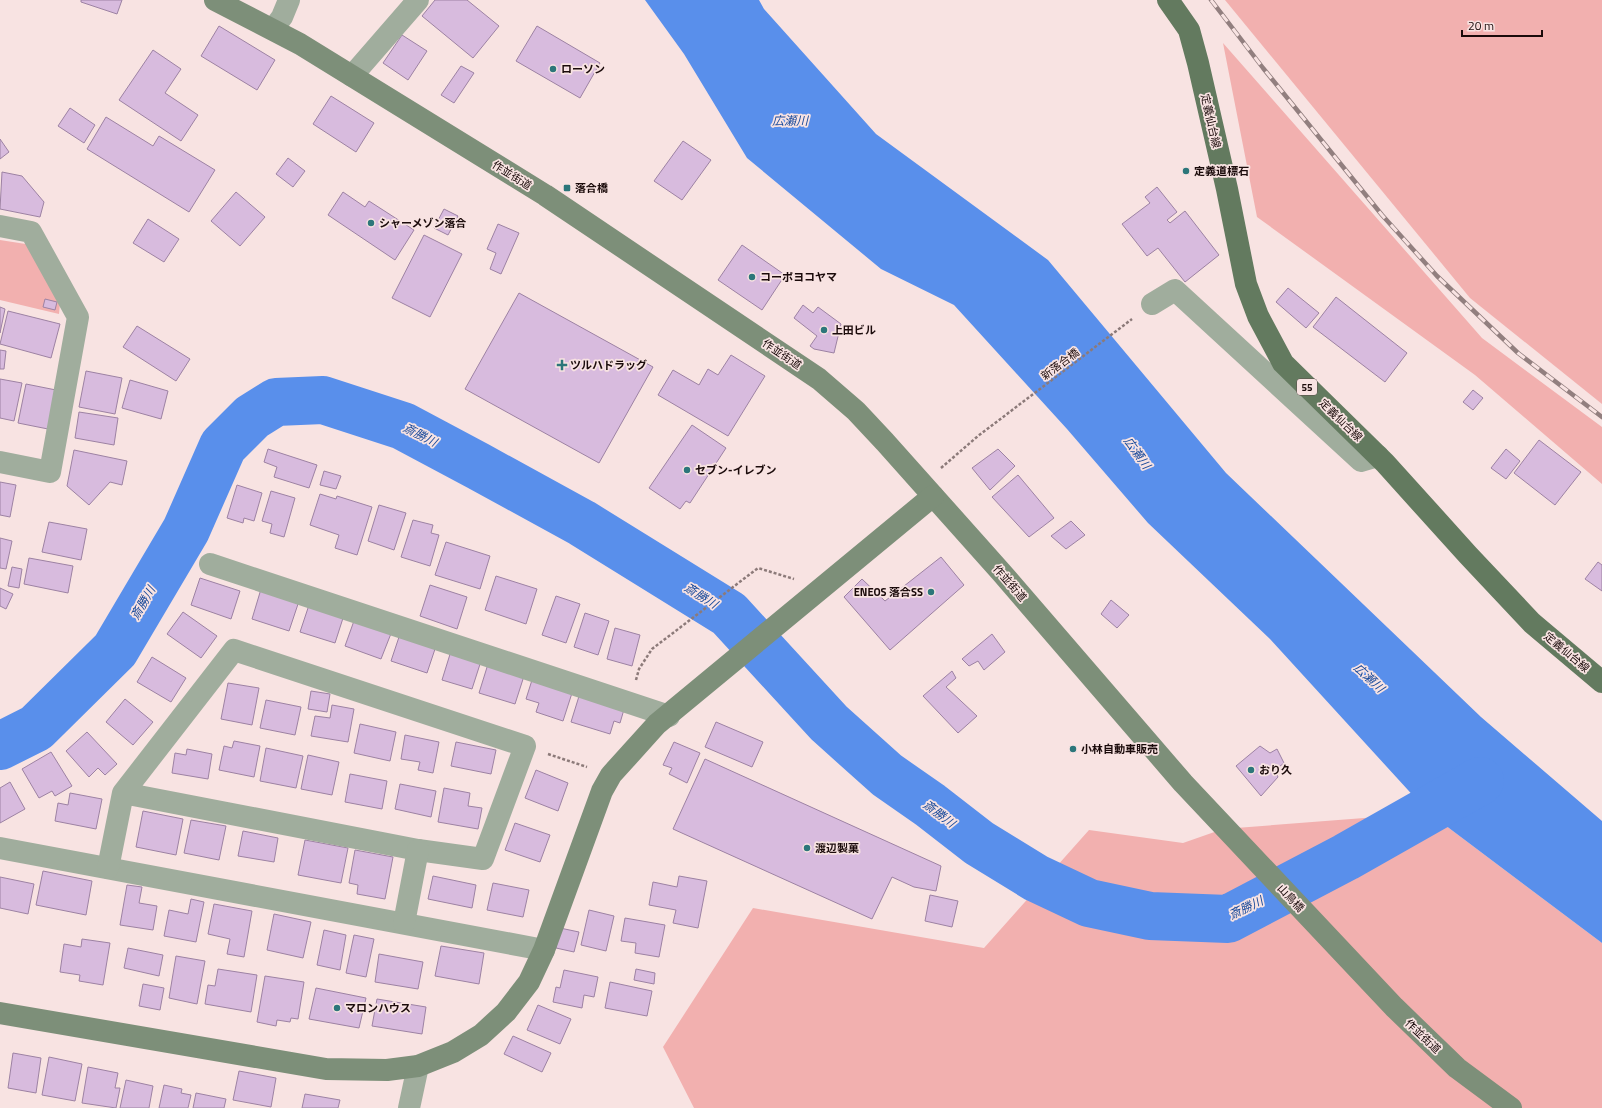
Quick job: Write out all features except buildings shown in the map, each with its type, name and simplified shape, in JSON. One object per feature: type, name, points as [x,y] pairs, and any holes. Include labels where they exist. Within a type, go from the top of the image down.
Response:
[{"type":"main road","name":"定義仙台線","points":[[1168,0],[1189,30],[1227,189],[1246,284],[1258,316],[1283,363],[1378,456],[1532,623],[1602,682]]},
{"type":"street","name":"作並街道","points":[[215,0],[272,29],[352,76],[546,195],[819,379],[856,411],[1001,572],[1183,783],[1238,841]]},
{"type":"street","points":[[272,29],[282,17],[289,0]]},
{"type":"street","points":[[352,76],[418,0]]},
{"type":"street","points":[[0,226],[31,232],[78,317],[50,472],[0,462]]},
{"type":"street","points":[[1152,304],[1175,290],[1361,461],[1378,456]]},
{"type":"street","points":[[0,1013],[326,1069],[387,1070],[418,1066],[453,1052],[482,1035],[506,1012],[529,982],[544,950],[602,791],[611,775],[638,743],[657,724],[668,716],[704,683],[933,496]]},
{"type":"street","points":[[210,564],[668,716]]},
{"type":"street","points":[[108,868],[123,793],[234,650],[525,746],[483,859],[418,850],[123,793]]},
{"type":"street","name":"山鳥橋","points":[[1238,841],[1344,954]]},
{"type":"street","points":[[0,848],[544,950]]},
{"type":"street","points":[[404,923],[418,850]]},
{"type":"street","name":"作並街道","points":[[1344,954],[1394,1007],[1458,1068],[1511,1108]]},
{"type":"street","points":[[409,1108],[418,1066]]},
{"type":"path","name":"新落合橋","points":[[940,469],[978,436],[1152,304]]},
{"type":"path","points":[[631,704],[639,669],[652,649],[758,568],[795,579]]},
{"type":"path","points":[[525,746],[611,775]]},
{"type":"shaded area","points":[[1225,0],[1602,0],[1602,404],[1470,298]]},
{"type":"shaded area","points":[[1223,43],[1482,338],[1602,427],[1602,484],[1475,375],[1257,217]]},
{"type":"shaded area","points":[[0,240],[32,245],[60,303],[59,314],[0,300]]},
{"type":"shaded area","points":[[1429,813],[1602,943],[1602,1108],[694,1108],[663,1047],[753,908],[984,948],[1089,830],[1183,843],[1223,829]]},
{"type":"water","name":"広瀬川","points":[[645,0],[759,0],[764,9],[876,134],[1048,260],[1226,473],[1481,717],[1602,821],[1602,943],[1429,813],[1270,639],[1148,523],[1067,429],[954,305],[881,269],[747,158],[684,54]]},
{"type":"waterway","name":"斎勝川","points":[[0,746],[36,728],[115,650],[186,530],[223,446],[252,417],[276,402],[323,400],[403,426],[582,523],[729,614],[829,723],[887,775],[930,805],[979,843],[1036,878],[1089,903],[1150,916],[1228,919],[1346,857],[1480,781]]},
{"type":"railway","points":[[1211,0],[1263,68],[1382,215],[1437,276],[1518,353],[1602,417]]},
{"type":"place","name":"ローソン","points":[[553,69]]},
{"type":"place","name":"定義道標石","points":[[1186,171]]},
{"type":"place","name":"落合橋","points":[[567,188]]},
{"type":"place","name":"シャーメゾン落合","points":[[371,223]]},
{"type":"place","name":"コーポヨコヤマ","points":[[752,277]]},
{"type":"place","name":"上田ビル","points":[[824,330]]},
{"type":"place","name":"ツルハドラッグ","points":[[562,365]]},
{"type":"place","name":"セブン-イレブン","points":[[687,470]]},
{"type":"place","name":"ENEOS 落合SS","points":[[931,592]]},
{"type":"place","name":"小林自動車販売","points":[[1073,749]]},
{"type":"place","name":"おり久","points":[[1251,770]]},
{"type":"place","name":"渡辺製菓","points":[[807,848]]},
{"type":"place","name":"マロンハウス","points":[[337,1008]]}]
